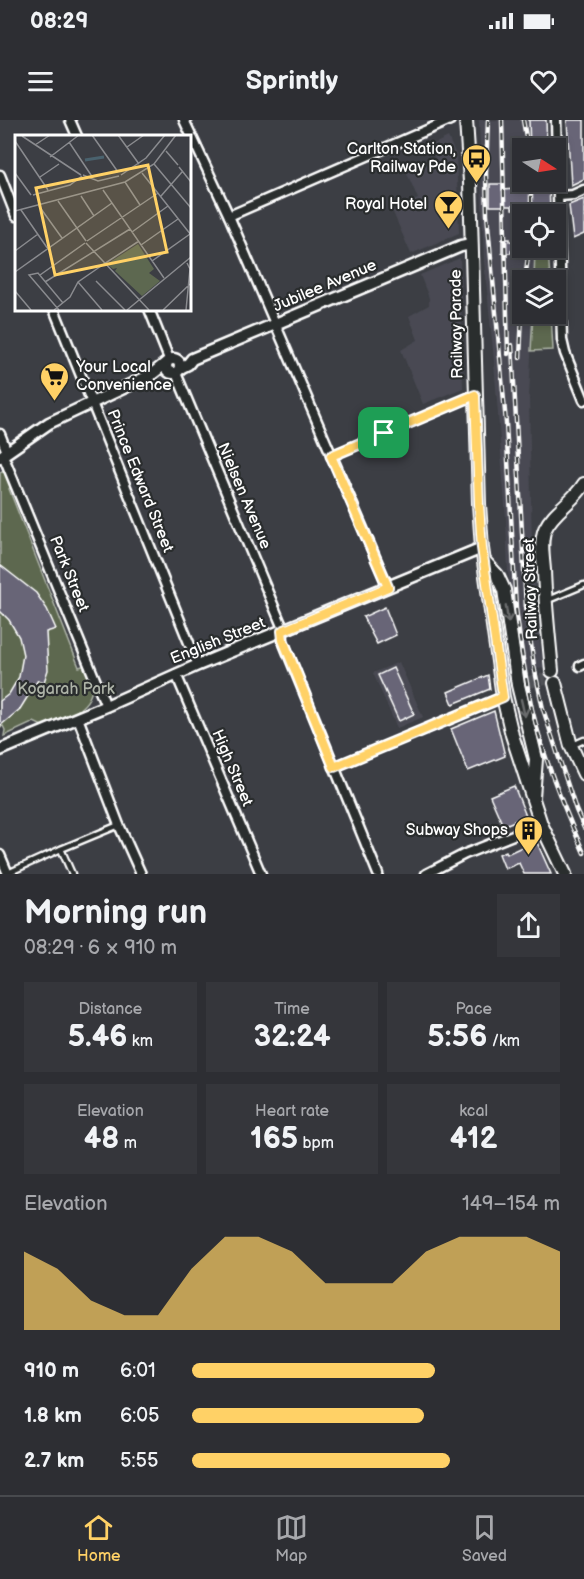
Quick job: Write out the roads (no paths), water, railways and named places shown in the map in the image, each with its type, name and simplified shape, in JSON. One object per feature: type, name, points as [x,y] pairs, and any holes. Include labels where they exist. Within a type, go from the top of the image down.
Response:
[{"type":"main road","name":"Railway Parade","points":[[466,120],[482,548],[503,697],[522,769],[541,824],[565,874]]},
{"type":"main road","name":"Railway Street","points":[[584,484],[578,499],[557,513],[545,530],[543,542],[550,678],[571,746],[584,774]]},
{"type":"main road","name":"Railway Parade","points":[[484,562],[497,575],[504,590],[536,765],[533,801]]},
{"type":"main road","points":[[522,769],[532,765],[534,753]]},
{"type":"street","points":[[70,120],[77,135]]},
{"type":"street","points":[[184,120],[228,216],[388,587]]},
{"type":"street","points":[[228,216],[450,120]]},
{"type":"street","points":[[556,120],[562,340],[584,400]]},
{"type":"street","points":[[0,175],[15,213]]},
{"type":"street","points":[[559,196],[573,195],[584,190]]},
{"type":"street","name":"Jubilee Avenue","points":[[173,366],[459,246],[471,244]]},
{"type":"street","name":"Prince Edward Street","points":[[54,310],[198,665]]},
{"type":"street","name":"Nielsen Avenue","points":[[149,310],[282,626],[283,640],[378,874]]},
{"type":"street","points":[[4,454],[49,423],[173,366]]},
{"type":"street","points":[[331,456],[475,395]]},
{"type":"street","name":"Park Street","points":[[0,434],[4,454],[106,706]]},
{"type":"street","name":"English Street","points":[[0,750],[176,674],[482,548]]},
{"type":"street","name":"High Street","points":[[176,674],[261,874]]},
{"type":"street","points":[[334,767],[503,697]]},
{"type":"street","points":[[78,718],[118,825],[141,874]]},
{"type":"street","points":[[426,874],[465,854],[541,824]]},
{"type":"street","points":[[0,855],[8,874]]},
{"type":"lane","points":[[545,602],[584,585]]},
{"type":"lane","points":[[571,746],[584,740]]},
{"type":"lane","points":[[8,874],[118,825]]},
{"type":"lane","points":[[61,849],[72,874]]},
{"type":"tunnel","points":[[523,683],[546,679]]},
{"type":"railway","points":[[488,120],[487,214],[506,423],[519,633],[532,709],[542,746],[561,800],[584,853]]},
{"type":"railway","points":[[502,120],[508,354]]},
{"type":"railway","points":[[523,120],[526,138]]},
{"type":"railway","points":[[531,192],[531,204]]},
{"type":"railway","points":[[526,270],[528,258]]},
{"type":"railway","points":[[520,358],[522,324]]},
{"type":"railway","points":[[512,345],[526,608],[534,666],[543,709],[584,828]]},
{"type":"place","name":"Carlton Station, Railway Pde","points":[[477,184]]},
{"type":"place","name":"Royal Hotel","points":[[448,230]]},
{"type":"place","name":"Your Local Convenience","points":[[55,402]]},
{"type":"place","name":"Subway Shops","points":[[529,856]]},
{"type":"park label","name":"Kogarah Park","points":[[66,689]]}]
